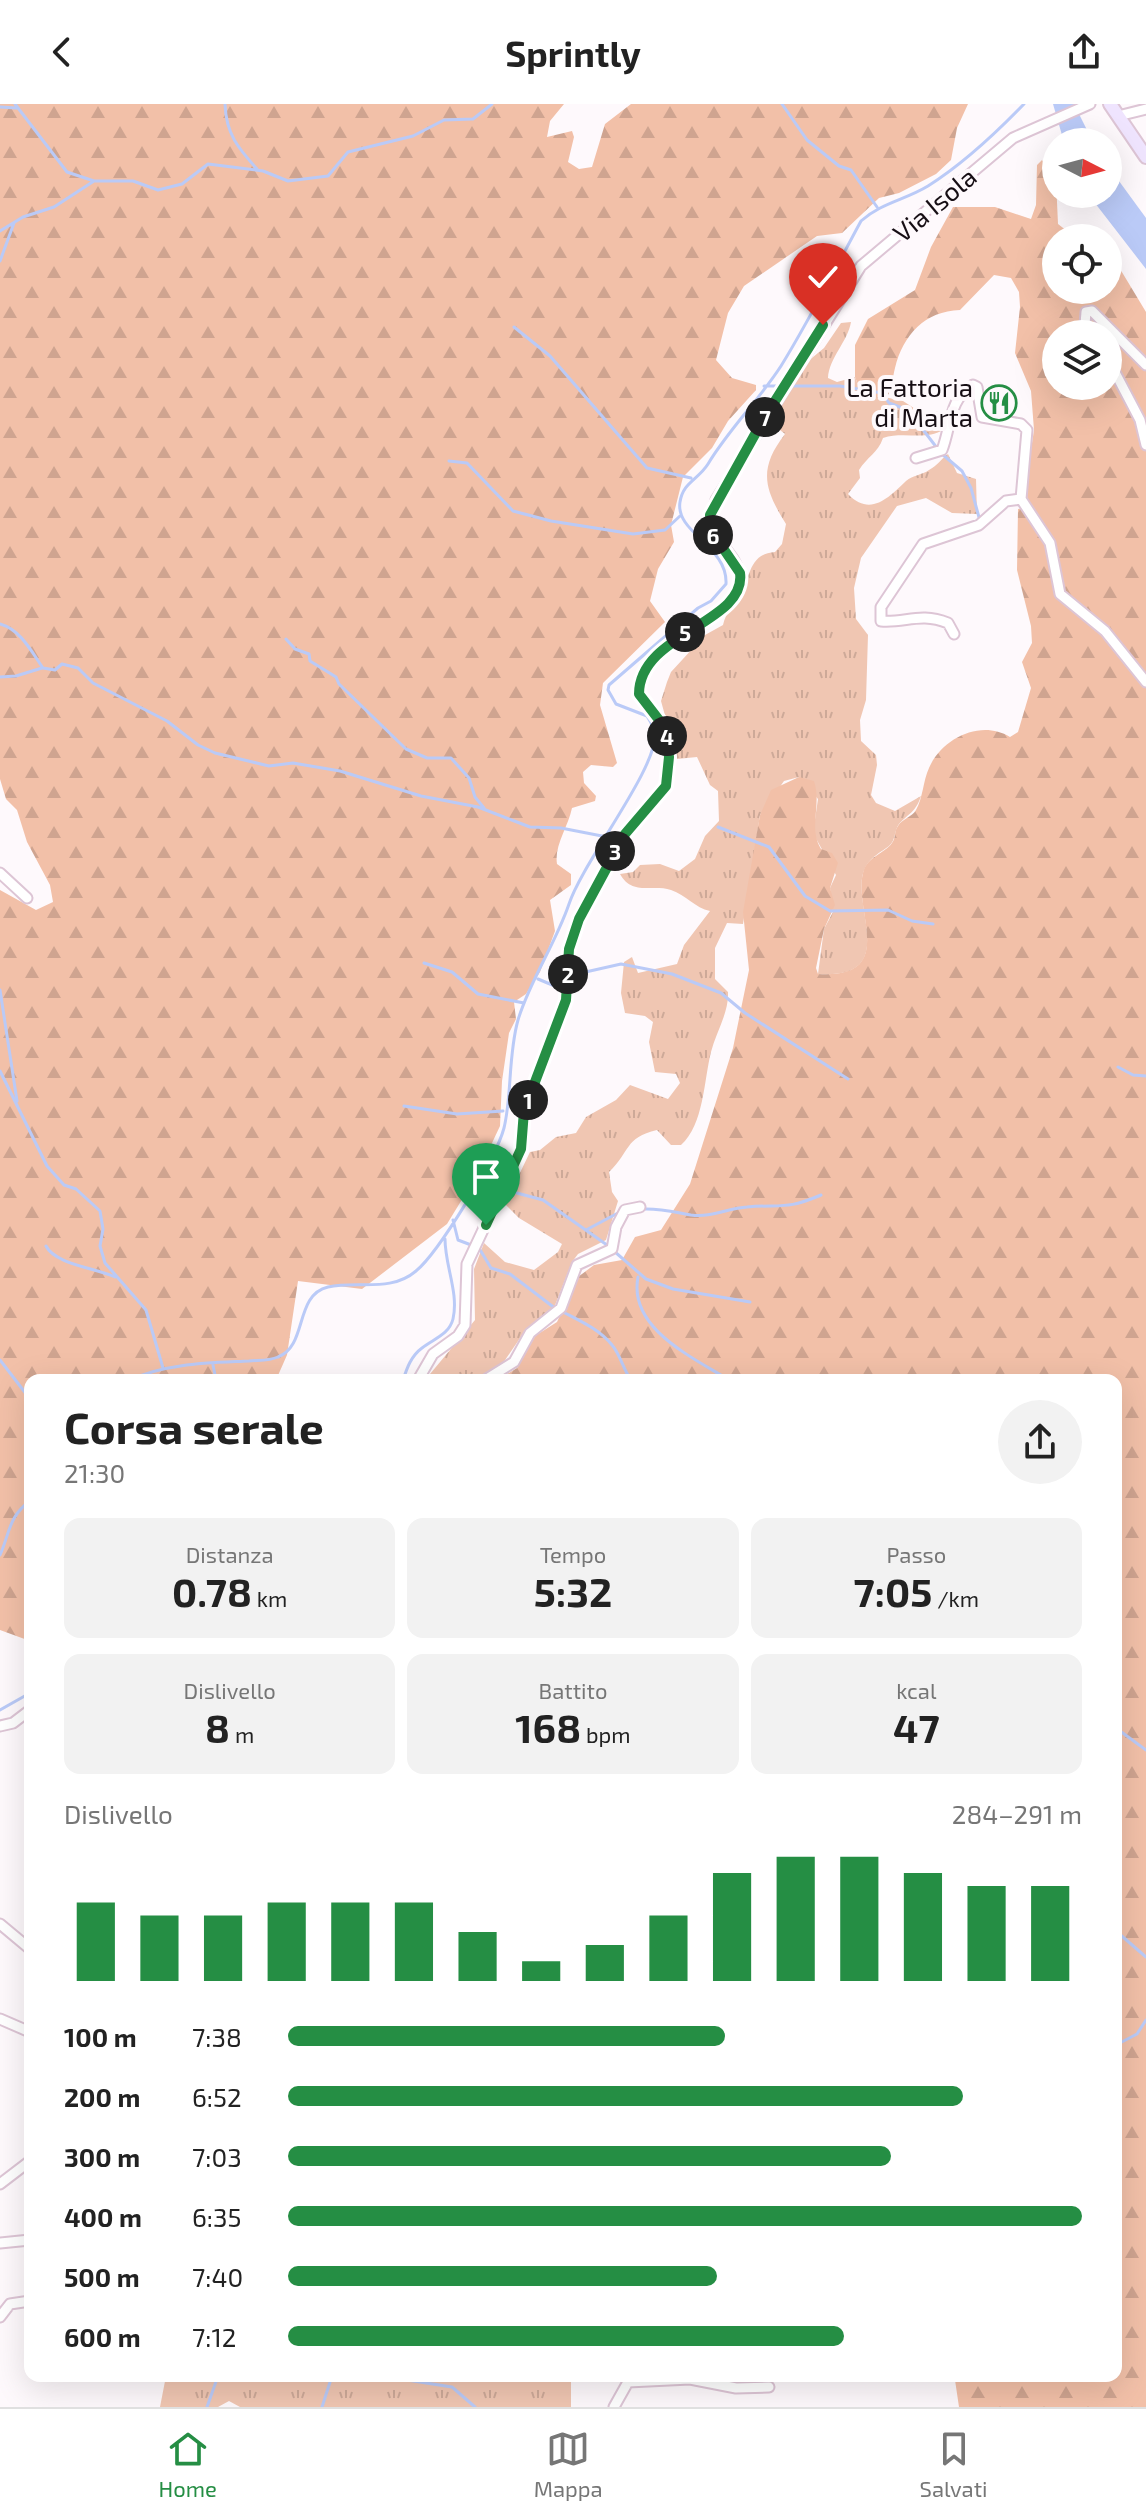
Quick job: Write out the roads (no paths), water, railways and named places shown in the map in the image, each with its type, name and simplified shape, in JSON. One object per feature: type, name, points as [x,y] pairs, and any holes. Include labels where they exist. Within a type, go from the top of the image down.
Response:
[{"type":"main road","points":[[1110,104],[1146,157]]},
{"type":"street","name":"Via Isola","points":[[421,1374],[433,1354],[458,1336],[465,1325],[467,1264],[521,1149],[524,1111],[566,1000],[569,949],[579,919],[625,834],[666,786],[669,742],[662,720],[639,694],[642,672],[676,638],[730,603],[740,587],[737,567],[709,523],[716,500],[861,266],[1013,138],[1085,106]]},
{"type":"street","points":[[1118,116],[1146,109]]},
{"type":"street","points":[[1085,320],[1086,312],[1092,311],[1102,320]]},
{"type":"street","points":[[1122,340],[1146,365]]},
{"type":"street","points":[[916,458],[942,450],[955,403],[964,390],[973,385],[977,387],[982,417],[1021,424],[1027,430],[1021,499],[1050,543],[1060,594],[1105,631],[1146,682]]},
{"type":"street","points":[[1122,386],[1140,420],[1146,445]]},
{"type":"street","points":[[954,634],[948,623],[934,618],[918,616],[881,621],[881,607],[923,544],[979,525],[1006,501],[1021,499]]},
{"type":"street","points":[[0,873],[27,898]]},
{"type":"street","points":[[495,1374],[514,1362],[530,1333],[561,1308],[577,1265],[612,1249],[616,1227],[625,1210],[640,1207]]},
{"type":"street","points":[[0,1726],[13,1723],[24,1715]]},
{"type":"street","points":[[0,1924],[24,1944]]},
{"type":"street","points":[[0,2019],[24,2029]]},
{"type":"street","points":[[0,2184],[24,2166]]},
{"type":"street","points":[[0,2243],[24,2241]]},
{"type":"street","points":[[0,2317],[10,2304],[24,2302]]},
{"type":"street","points":[[614,2407],[625,2382]]},
{"type":"street","points":[[698,2382],[736,2388],[769,2387]]},
{"type":"water","points":[[1053,104],[1074,104],[1086,128],[1060,128]]},
{"type":"water","points":[[1122,185],[1146,218],[1146,269],[1122,238],[1122,224],[1111,224],[1099,208],[1122,208]]},
{"type":"waterway","points":[[15,104],[67,172],[94,181]]},
{"type":"waterway","points":[[225,104],[234,140],[257,169]]},
{"type":"waterway","points":[[0,231],[23,217],[54,207],[94,181],[133,181],[158,190],[182,184],[208,164],[263,171],[288,181],[328,176],[348,152],[413,136],[444,120],[473,119],[492,104]]},
{"type":"waterway","points":[[782,104],[807,140],[839,166],[851,170],[877,207]]},
{"type":"waterway","points":[[144,1374],[204,1363],[278,1357],[294,1343],[305,1310],[317,1292],[339,1285],[385,1284],[406,1278],[426,1261],[452,1225],[479,1181],[504,1128],[515,1033],[529,991],[577,886],[633,790],[653,748],[655,732],[647,716],[616,704],[608,690],[609,685],[698,608],[711,601],[726,584],[719,560],[685,523],[680,502],[684,490],[704,469],[781,366],[861,221],[941,177],[978,148],[1024,104]]},
{"type":"waterway","points":[[0,107],[16,108]]},
{"type":"waterway","points":[[0,261],[14,223]]},
{"type":"waterway","points":[[514,327],[550,356],[647,468],[691,478]]},
{"type":"waterway","points":[[764,386],[784,386]]},
{"type":"waterway","points":[[791,386],[840,386],[882,393],[889,403],[908,410],[937,448]]},
{"type":"waterway","points":[[942,454],[962,471],[971,488],[980,521]]},
{"type":"waterway","points":[[449,461],[467,463],[513,511],[551,521],[633,534],[665,530],[680,516]]},
{"type":"waterway","points":[[0,624],[20,636],[43,668],[55,670],[62,664],[78,668],[93,683],[167,721],[198,745],[215,753],[269,766],[293,763],[340,771],[421,796],[478,807],[530,827],[561,828],[602,836]]},
{"type":"waterway","points":[[286,639],[295,649],[309,654],[310,661],[336,677],[339,684],[406,749],[427,758],[451,758],[469,778],[475,797],[484,808]]},
{"type":"waterway","points":[[0,677],[42,668]]},
{"type":"waterway","points":[[718,827],[769,847],[805,896],[830,911],[888,910],[912,921],[933,924]]},
{"type":"waterway","points":[[424,963],[452,972],[478,994],[524,1003]]},
{"type":"waterway","points":[[538,979],[557,987],[559,978],[621,964],[672,974],[721,993],[745,1013],[848,1079]]},
{"type":"waterway","points":[[0,990],[17,1101]]},
{"type":"waterway","points":[[1118,1067],[1133,1075],[1146,1076]]},
{"type":"waterway","points":[[0,1071],[47,1166],[64,1185],[76,1189],[100,1211],[103,1229],[100,1246],[105,1263],[146,1310],[163,1368]]},
{"type":"waterway","points":[[404,1106],[457,1114],[503,1111]]},
{"type":"waterway","points":[[476,1182],[543,1200],[607,1245],[646,1279],[673,1289],[750,1302]]},
{"type":"waterway","points":[[642,1209],[706,1215],[740,1208],[791,1205],[821,1195]]},
{"type":"waterway","points":[[586,1230],[618,1213]]},
{"type":"waterway","points":[[453,1220],[458,1240],[479,1248],[491,1268],[510,1274],[556,1309]]},
{"type":"waterway","points":[[405,1374],[415,1355],[444,1333],[453,1319],[454,1299],[445,1239]]},
{"type":"waterway","points":[[46,1246],[58,1257],[115,1277]]},
{"type":"waterway","points":[[638,1277],[638,1295],[643,1311],[653,1326],[681,1351],[719,1374]]},
{"type":"waterway","points":[[563,1312],[607,1339],[628,1374]]},
{"type":"waterway","points":[[0,1360],[24,1391]]},
{"type":"waterway","points":[[213,1365],[215,1374]]},
{"type":"waterway","points":[[0,1555],[13,1519],[24,1506]]},
{"type":"waterway","points":[[0,1710],[24,1696]]},
{"type":"waterway","points":[[1122,1732],[1146,1750]]},
{"type":"waterway","points":[[1122,1936],[1146,1957]]},
{"type":"waterway","points":[[1122,2042],[1137,2034],[1146,2020]]},
{"type":"waterway","points":[[207,2407],[216,2382]]},
{"type":"waterway","points":[[322,2407],[330,2382]]},
{"type":"waterway","points":[[420,2382],[452,2387],[475,2407]]},
{"type":"place","name":"La Fattoria di Marta","points":[[999,403]]}]
